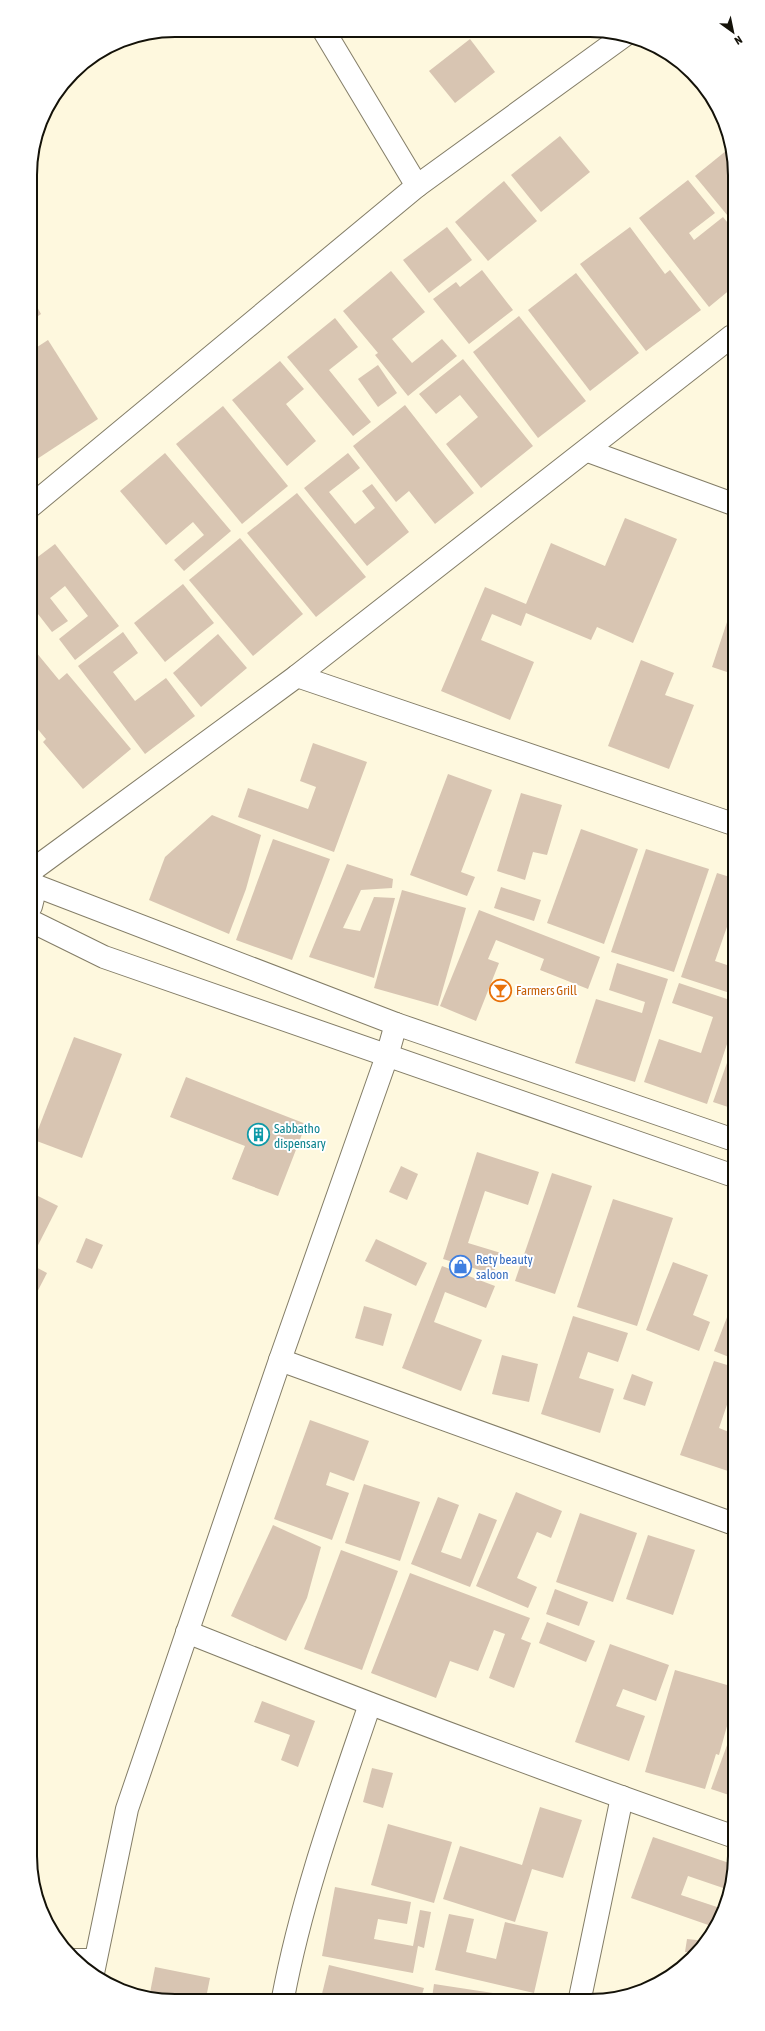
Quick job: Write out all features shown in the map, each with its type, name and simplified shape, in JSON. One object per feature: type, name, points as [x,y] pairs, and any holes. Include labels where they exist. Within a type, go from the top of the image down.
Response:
[{"type":"street","points":[[328,37],[417,186]]},
{"type":"street","points":[[37,501],[417,186],[618,40]]},
{"type":"street","points":[[37,880],[297,676],[588,451],[728,339]]},
{"type":"street","points":[[588,451],[728,502]]},
{"type":"street","points":[[297,676],[728,822]]},
{"type":"street","points":[[37,886],[396,1024],[728,1138]]},
{"type":"street","points":[[37,923],[104,957],[728,1174]]},
{"type":"street","points":[[87,1962],[127,1809],[280,1360],[388,1056],[396,1024]]},
{"type":"street","points":[[280,1360],[728,1522]]},
{"type":"street","points":[[187,1632],[370,1704],[622,1797],[728,1834]]},
{"type":"street","points":[[283,1994],[319,1854],[370,1704]]},
{"type":"street","points":[[581,1994],[622,1797]]},
{"type":"building","points":[[470,39],[495,72],[455,103],[429,71]]},
{"type":"building","points":[[560,136],[590,172],[541,212],[511,175]]},
{"type":"building","points":[[726,151],[728,175],[728,216],[695,176]]},
{"type":"building","points":[[688,180],[715,213],[689,233],[694,240],[723,217],[728,223],[728,291],[709,307],[639,218]]},
{"type":"building","points":[[504,181],[537,221],[488,261],[455,222]]},
{"type":"building","points":[[447,227],[472,260],[429,293],[403,260]]},
{"type":"building","points":[[630,227],[665,274],[670,270],[701,310],[646,351],[580,264]]},
{"type":"building","points":[[482,270],[513,310],[469,344],[433,299],[456,282],[460,287]]},
{"type":"building","points":[[391,271],[425,312],[392,339],[412,363],[442,339],[457,356],[408,396],[375,355],[378,353],[343,311]]},
{"type":"building","points":[[576,273],[639,353],[590,391],[528,310]]},
{"type":"building","points":[[37,307],[41,314],[37,317]]},
{"type":"building","points":[[519,316],[586,401],[538,438],[473,352]]},
{"type":"building","points":[[335,318],[358,347],[329,370],[371,422],[353,436],[287,357]]},
{"type":"building","points":[[48,340],[98,419],[37,459],[37,347]]},
{"type":"building","points":[[463,359],[533,446],[481,488],[446,444],[478,417],[460,395],[436,414],[419,394]]},
{"type":"building","points":[[280,361],[304,389],[286,404],[316,441],[287,466],[232,400]]},
{"type":"building","points":[[378,365],[397,393],[378,407],[358,379]]},
{"type":"building","points":[[405,405],[474,493],[435,524],[409,491],[396,502],[353,446]]},
{"type":"building","points":[[223,406],[288,486],[242,524],[176,444]]},
{"type":"building","points":[[165,453],[231,531],[184,571],[174,560],[204,535],[193,522],[166,545],[120,491]]},
{"type":"building","points":[[348,453],[360,468],[329,492],[355,524],[375,508],[362,491],[372,484],[409,532],[367,566],[304,488]]},
{"type":"building","points":[[297,493],[366,577],[316,617],[247,533]]},
{"type":"building","points":[[625,518],[677,539],[633,643],[597,627],[591,640],[526,613],[521,626],[492,614],[481,640],[534,662],[510,720],[441,691],[485,587],[526,604],[551,543],[605,566]]},
{"type":"building","points":[[240,538],[303,614],[253,656],[189,580]]},
{"type":"building","points":[[55,544],[119,626],[75,660],[59,639],[88,616],[65,586],[50,598],[68,621],[52,632],[37,613],[37,558]]},
{"type":"building","points":[[183,584],[214,623],[165,662],[134,623]]},
{"type":"building","points":[[728,619],[728,672],[712,667]]},
{"type":"building","points":[[123,632],[138,653],[113,672],[135,701],[166,678],[195,716],[145,754],[78,666]]},
{"type":"building","points":[[218,634],[247,668],[201,707],[173,673]]},
{"type":"building","points":[[37,653],[59,680],[67,673],[131,749],[83,789],[43,742],[46,739],[37,728]]},
{"type":"building","points":[[641,660],[674,673],[665,695],[694,705],[669,769],[608,746]]},
{"type":"building","points":[[313,743],[367,762],[334,852],[238,817],[248,788],[308,809],[316,787],[300,781]]},
{"type":"building","points":[[448,774],[492,790],[461,872],[475,877],[467,896],[410,875]]},
{"type":"building","points":[[521,793],[562,805],[547,855],[533,852],[525,880],[497,871]]},
{"type":"building","points":[[212,815],[261,835],[246,889],[229,934],[149,900],[165,857]]},
{"type":"building","points":[[581,829],[638,849],[604,944],[547,923]]},
{"type":"building","points":[[273,839],[330,859],[292,960],[236,940]]},
{"type":"building","points":[[646,849],[709,869],[674,972],[611,952]]},
{"type":"building","points":[[347,864],[393,879],[392,888],[361,890],[343,928],[360,931],[374,897],[395,898],[374,978],[309,957]]},
{"type":"building","points":[[717,873],[728,876],[728,924],[715,961],[728,965],[728,992],[681,977]]},
{"type":"building","points":[[501,887],[541,900],[534,921],[494,908]]},
{"type":"building","points":[[402,890],[466,908],[438,1006],[374,988]]},
{"type":"building","points":[[479,910],[600,957],[588,989],[540,970],[544,959],[496,940],[488,959],[499,963],[476,1021],[440,1006]]},
{"type":"building","points":[[617,963],[668,979],[635,1082],[575,1063],[596,999],[642,1013],[645,1002],[609,990]]},
{"type":"building","points":[[679,983],[728,999],[728,1041],[707,1104],[644,1082],[659,1039],[701,1053],[713,1017],[672,1003]]},
{"type":"building","points":[[74,1037],[122,1054],[82,1158],[37,1141],[37,1132]]},
{"type":"building","points":[[728,1060],[728,1107],[713,1102]]},
{"type":"building","name":"Sabbatho dispensary","points":[[186,1077],[306,1124],[278,1196],[232,1179],[245,1146],[170,1117]]},
{"type":"building","points":[[477,1152],[539,1172],[528,1205],[485,1191],[468,1243],[501,1253],[493,1274],[443,1259]]},
{"type":"building","points":[[401,1166],[418,1174],[407,1200],[389,1192]]},
{"type":"building","points":[[552,1173],[592,1186],[555,1294],[515,1281]]},
{"type":"building","points":[[37,1196],[58,1206],[37,1247]]},
{"type":"building","points":[[613,1199],[673,1218],[637,1326],[577,1307]]},
{"type":"building","points":[[86,1238],[103,1245],[92,1269],[76,1262]]},
{"type":"building","points":[[376,1239],[427,1263],[416,1286],[365,1261]]},
{"type":"building","points":[[673,1262],[708,1275],[693,1315],[710,1322],[699,1351],[646,1330]]},
{"type":"building","points":[[442,1266],[495,1286],[486,1308],[445,1292],[434,1322],[482,1340],[461,1391],[402,1368]]},
{"type":"building","points":[[37,1268],[47,1273],[37,1292]]},
{"type":"building","points":[[364,1306],[392,1314],[383,1346],[355,1338]]},
{"type":"building","points":[[728,1315],[728,1357],[714,1351]]},
{"type":"building","points":[[573,1316],[628,1333],[618,1362],[588,1352],[579,1378],[614,1389],[600,1433],[541,1414]]},
{"type":"building","points":[[502,1355],[538,1364],[529,1402],[492,1394]]},
{"type":"building","points":[[714,1361],[728,1365],[728,1402],[719,1428],[728,1432],[728,1471],[680,1455]]},
{"type":"building","points":[[632,1374],[653,1382],[645,1406],[623,1399]]},
{"type":"building","points":[[310,1420],[369,1441],[354,1481],[330,1472],[326,1485],[349,1493],[332,1540],[274,1519]]},
{"type":"building","points":[[364,1484],[420,1502],[400,1561],[345,1543]]},
{"type":"building","points":[[516,1492],[562,1511],[551,1538],[537,1532],[517,1578],[537,1587],[528,1608],[476,1586]]},
{"type":"building","points":[[438,1497],[459,1505],[441,1552],[461,1559],[479,1513],[497,1520],[470,1587],[411,1564]]},
{"type":"building","points":[[580,1513],[637,1533],[613,1602],[556,1582]]},
{"type":"building","points":[[273,1525],[321,1547],[307,1598],[286,1641],[231,1616]]},
{"type":"building","points":[[648,1535],[695,1550],[673,1615],[626,1599]]},
{"type":"building","points":[[341,1550],[398,1571],[362,1670],[304,1649]]},
{"type":"building","points":[[410,1573],[530,1618],[521,1639],[531,1643],[514,1688],[489,1678],[505,1634],[494,1630],[478,1671],[450,1661],[436,1698],[371,1673]]},
{"type":"building","points":[[555,1589],[588,1602],[579,1626],[546,1614]]},
{"type":"building","points":[[547,1622],[595,1641],[586,1662],[539,1643]]},
{"type":"building","points":[[610,1644],[669,1665],[656,1701],[623,1689],[616,1706],[645,1716],[629,1761],[575,1742]]},
{"type":"building","points":[[675,1670],[728,1685],[728,1723],[719,1755],[716,1754],[705,1789],[645,1772]]},
{"type":"building","points":[[262,1701],[315,1721],[298,1767],[281,1760],[290,1735],[254,1722]]},
{"type":"building","points":[[728,1742],[728,1795],[711,1789]]},
{"type":"building","points":[[372,1768],[393,1773],[383,1808],[363,1802]]},
{"type":"building","points":[[540,1807],[582,1820],[563,1878],[532,1869],[515,1922],[443,1899],[460,1846],[522,1865]]},
{"type":"building","points":[[388,1824],[452,1842],[434,1903],[371,1885]]},
{"type":"building","points":[[653,1837],[728,1863],[724,1888],[688,1876],[681,1895],[718,1907],[709,1925],[631,1898]]},
{"type":"building","points":[[335,1887],[411,1902],[407,1924],[378,1919],[374,1939],[413,1946],[420,1910],[431,1912],[424,1948],[418,1946],[413,1973],[322,1956]]},
{"type":"building","points":[[449,1914],[474,1919],[466,1952],[496,1959],[505,1922],[548,1932],[534,1993],[435,1970]]},
{"type":"building","points":[[687,1939],[699,1940],[689,1952],[685,1952]]},
{"type":"building","points":[[329,1965],[424,1988],[422,1994],[322,1994]]},
{"type":"building","points":[[155,1967],[210,1978],[207,1994],[166,1994],[150,1991]]},
{"type":"building","points":[[434,1984],[493,1993],[493,1994],[433,1994]]},
{"type":"place","name":"Farmers Grill","points":[[500,990]]},
{"type":"place","name":"Sabbatho dispensary","points":[[259,1135]]},
{"type":"place","name":"Rety beauty saloon","points":[[460,1266]]}]
